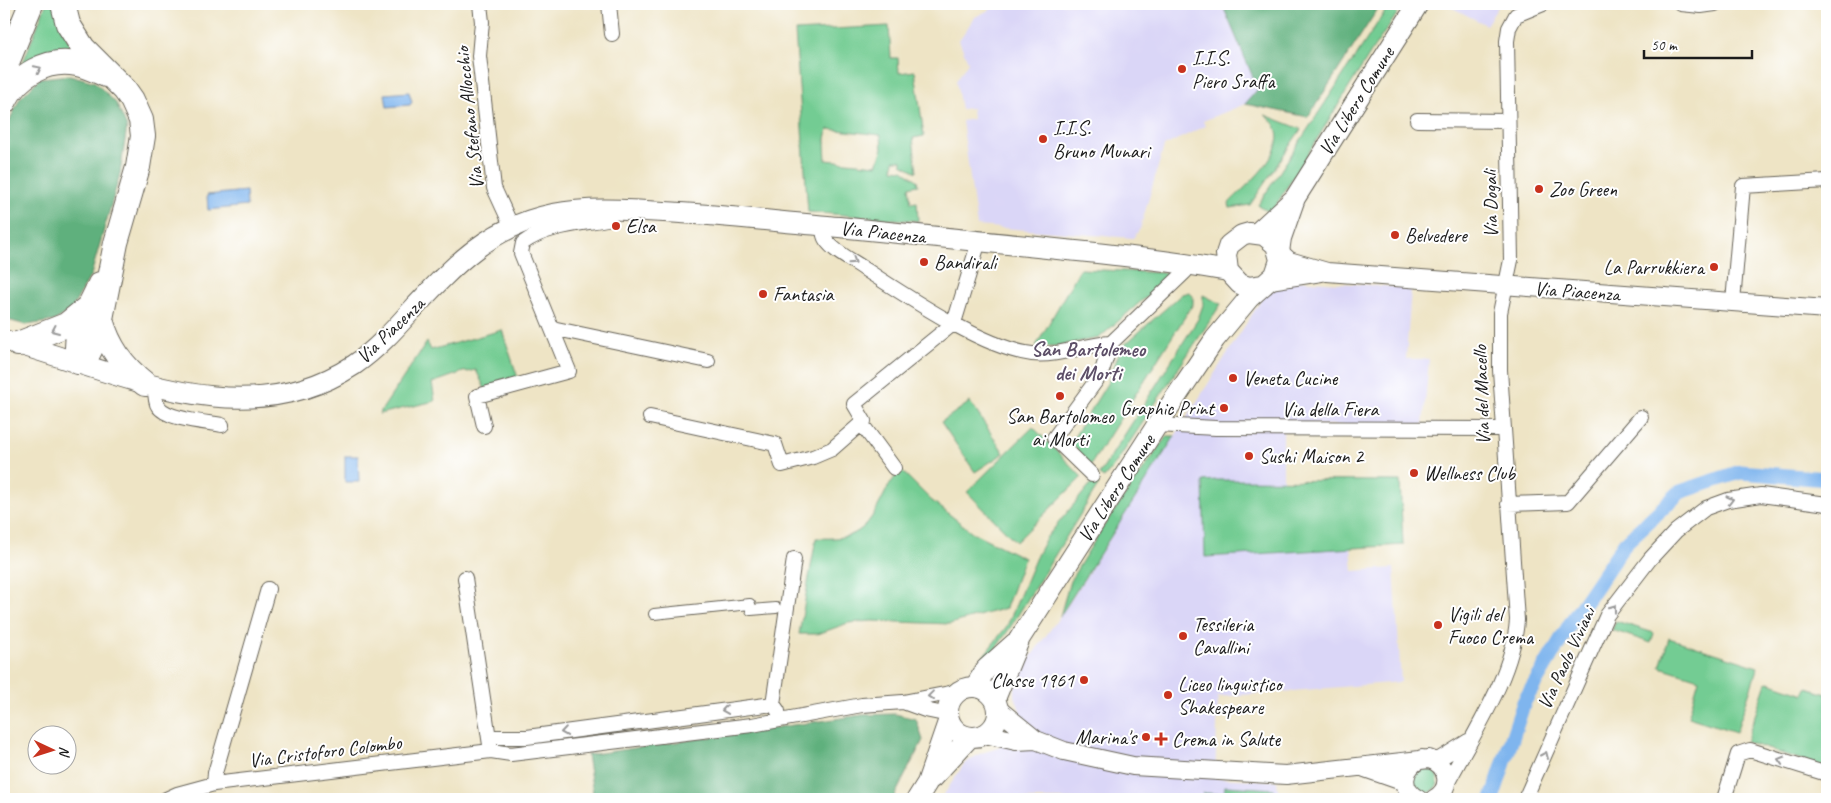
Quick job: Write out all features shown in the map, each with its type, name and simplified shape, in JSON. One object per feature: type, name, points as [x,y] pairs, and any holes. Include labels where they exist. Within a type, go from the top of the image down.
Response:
[{"type":"highway","points":[[4,70],[31,4]]},
{"type":"highway","points":[[63,4],[68,24],[83,48],[132,100],[141,120],[143,136],[138,166],[116,243],[98,290],[94,314],[77,334],[78,362]]},
{"type":"highway","points":[[4,102],[14,87],[40,66],[60,63],[77,64],[112,77]]},
{"type":"highway","points":[[94,314],[116,356],[129,371],[150,385]]},
{"type":"highway","points":[[11,342],[94,314]]},
{"type":"main road","name":"Via Libero Comune","points":[[922,791],[978,736],[995,724],[997,704],[1020,638],[1157,425],[1215,339],[1267,283],[1278,268],[1281,238],[1295,198],[1418,4]]},
{"type":"main road","name":"Via Libero Comune","points":[[1215,339],[1232,297],[1226,254],[1229,245],[1242,234],[1257,233],[1295,198]]},
{"type":"main road","name":"Via Piacenza","points":[[11,342],[150,385],[218,398],[244,399],[271,396],[335,376],[357,363],[385,339],[455,264],[511,225],[554,214],[613,209],[763,218],[823,226],[1153,259],[1230,275]]},
{"type":"main road","points":[[1257,233],[1270,239],[1279,252]]},
{"type":"main road","name":"Via Piacenza","points":[[1153,259],[1207,254],[1229,245]]},
{"type":"main road","points":[[1230,275],[1249,287],[1267,283]]},
{"type":"main road","name":"Via Libero Comune","points":[[922,791],[949,717],[950,703],[1020,638]]},
{"type":"main road","points":[[967,689],[986,690],[997,704]]},
{"type":"main road","points":[[949,717],[957,731],[978,736]]},
{"type":"street","name":"Via Stefano Allocchio","points":[[480,4],[482,22],[479,56],[494,188],[511,225]]},
{"type":"street","points":[[609,4],[612,34]]},
{"type":"street","name":"Via Dogali","points":[[1506,286],[1511,260],[1507,41],[1509,28],[1516,15],[1543,4]]},
{"type":"street","points":[[1681,4],[1701,6],[1715,4]]},
{"type":"street","points":[[1417,120],[1508,121]]},
{"type":"street","points":[[1733,302],[1743,186],[1827,181]]},
{"type":"street","points":[[484,426],[477,396],[569,371],[521,253],[523,243],[546,232],[606,219],[613,209]]},
{"type":"street","points":[[823,226],[823,234],[827,241],[844,256],[954,323],[1003,347],[1033,354],[1064,352],[1098,344],[1111,344]]},
{"type":"street","points":[[650,417],[776,444],[782,465],[813,457],[832,449],[864,421],[854,404],[954,323],[979,241]]},
{"type":"street","name":"Via Piacenza","points":[[1279,252],[1289,261],[1327,272],[1827,309]]},
{"type":"street","points":[[1092,475],[1054,438],[1101,374],[1111,344],[1185,272],[1187,265]]},
{"type":"street","name":"Via Piacenza","points":[[1267,283],[1327,272]]},
{"type":"street","name":"Via del Macello","points":[[1443,793],[1507,667],[1515,636],[1516,620],[1503,429],[1500,313],[1506,286]]},
{"type":"street","points":[[552,328],[708,361]]},
{"type":"street","points":[[150,385],[156,405],[163,412],[172,416],[222,425]]},
{"type":"street","points":[[1508,504],[1568,502],[1641,418]]},
{"type":"street","points":[[861,423],[894,468]]},
{"type":"street","name":"Via della Fiera","points":[[1157,425],[1226,428],[1503,429]]},
{"type":"street","name":"Via Paolo Viviani","points":[[1525,799],[1607,615],[1650,559],[1676,531],[1706,508],[1728,500],[1760,495],[1827,504]]},
{"type":"street","points":[[784,720],[773,704],[794,559]]},
{"type":"street","points":[[465,578],[490,744]]},
{"type":"street","points":[[214,784],[268,589]]},
{"type":"street","points":[[654,614],[750,604],[751,610],[776,608]]},
{"type":"street","name":"Via Cristoforo Colombo","points":[[490,744],[511,754],[784,720],[862,705],[903,702],[967,689]]},
{"type":"street","name":"Via Cristoforo Colombo","points":[[903,702],[949,717]]},
{"type":"street","name":"Via Cristoforo Colombo","points":[[166,799],[214,784],[528,737],[773,704]]},
{"type":"street","points":[[997,704],[1036,740],[1073,754],[1133,766],[1286,775],[1429,760],[1445,771],[1443,793]]},
{"type":"street","points":[[978,736],[1016,741],[1036,740]]},
{"type":"street","points":[[1418,799],[1410,794],[1405,782],[1407,770],[1411,764],[1429,760],[1469,740]]},
{"type":"street","points":[[1724,799],[1738,754],[1750,750],[1827,774]]},
{"type":"street","points":[[1362,768],[1405,782]]},
{"type":"shaded area","points":[[1001,4],[1223,4],[1259,89],[1245,104],[1203,121],[1205,126],[1164,146],[1140,229],[1133,238],[977,226],[962,121],[973,119],[972,108],[961,109],[956,81],[968,62],[959,40],[975,17]]},
{"type":"shaded area","points":[[1445,4],[1500,4],[1486,25]]},
{"type":"shaded area","points":[[1296,280],[1411,288],[1406,359],[1429,359],[1423,425],[1283,425],[1283,482],[1203,482],[1206,557],[1351,547],[1353,571],[1394,568],[1401,682],[1218,697],[1215,778],[1277,781],[1279,799],[941,799],[964,764],[981,753],[999,748],[1020,711],[1015,696],[1015,684],[1020,672],[1068,605],[1265,294],[1284,282]]},
{"type":"green space","points":[[46,4],[53,4],[73,51],[22,65]]},
{"type":"green space","points":[[1222,4],[1381,4],[1308,117],[1245,104],[1258,89]]},
{"type":"green space","points":[[1390,4],[1404,4],[1373,49],[1271,213],[1258,205]]},
{"type":"green space","points":[[889,26],[891,58],[898,58],[899,73],[915,71],[924,136],[913,138],[917,172],[902,164],[902,160],[894,160],[893,169],[903,170],[917,180],[918,185],[909,187],[911,203],[917,202],[918,221],[808,212],[795,31]],"holes":[[[828,129],[881,135],[882,151],[877,165],[826,160],[825,144]]]},
{"type":"green space","points":[[70,75],[95,82],[116,103],[127,127],[120,174],[91,275],[71,310],[54,321],[26,325],[4,319],[4,132],[20,98],[40,78]]},
{"type":"green space","points":[[1265,115],[1301,129],[1250,205],[1230,208],[1229,203],[1259,173],[1275,149],[1278,137],[1275,126]]},
{"type":"green space","points":[[1080,269],[1166,273],[1169,277],[1099,338],[1055,346],[1036,346]]},
{"type":"green space","points":[[1189,292],[1193,296],[1193,304],[1090,466],[1071,442],[1108,382],[1121,348],[1182,294]]},
{"type":"green space","points":[[1203,295],[1221,304],[1114,466],[1104,478],[1099,475],[1198,319],[1203,305]]},
{"type":"green space","points":[[502,330],[519,381],[485,389],[476,370],[466,371],[432,383],[435,401],[379,414],[427,342],[431,350]]},
{"type":"green space","points":[[970,402],[1004,453],[975,472],[941,422]]},
{"type":"green space","points":[[1033,427],[1082,477],[1016,542],[967,492]]},
{"type":"green space","points":[[1167,436],[1175,436],[1060,616],[1070,581],[1103,527]]},
{"type":"green space","points":[[902,471],[931,500],[972,532],[1024,558],[1006,608],[950,624],[872,621],[848,623],[818,634],[799,634],[816,538],[841,537],[859,531],[872,517],[890,485]]},
{"type":"green space","points":[[1094,480],[1099,484],[1010,628],[985,664],[981,659],[1007,626],[1046,538]]},
{"type":"green space","points":[[1203,481],[1400,481],[1403,545],[1205,557]]},
{"type":"green space","points":[[1616,621],[1654,633],[1651,643],[1612,630]]},
{"type":"green space","points":[[1669,638],[1758,667],[1736,732],[1688,717],[1699,679],[1660,667]]},
{"type":"green space","points":[[1769,682],[1804,694],[1807,688],[1827,694],[1827,768],[1746,742],[1766,683]]},
{"type":"green space","points":[[895,714],[916,719],[923,740],[893,799],[594,799],[587,755],[862,715]]},
{"type":"green space","points":[[1426,769],[1431,770],[1437,776],[1437,786],[1431,792],[1426,793],[1421,792],[1415,786],[1414,781],[1415,776],[1421,770]]},
{"type":"green space","points":[[1225,786],[1274,789],[1275,798],[1227,790],[1226,799],[1203,796],[1203,793],[1224,794]]},
{"type":"water","points":[[409,92],[412,102],[410,105],[387,107],[385,94]]},
{"type":"water","points":[[246,191],[247,206],[208,210],[207,195]]},
{"type":"water","points":[[345,456],[358,456],[359,482],[345,482]]},
{"type":"waterway","points":[[1492,799],[1524,702],[1572,621],[1625,543],[1680,492],[1740,472],[1827,479]]},
{"type":"place","name":"I.I.S. Piero Sraffa","points":[[1182,69]]},
{"type":"place","name":"I.I.S. Bruno Munari","points":[[1043,139]]},
{"type":"place","name":"Zoo Green","points":[[1539,189]]},
{"type":"place","name":"Elsa","points":[[616,226]]},
{"type":"place","name":"Belvedere","points":[[1395,235]]},
{"type":"place","name":"Bandirali","points":[[924,262]]},
{"type":"place","name":"La Parrukkiera","points":[[1714,267]]},
{"type":"place","name":"Fantasia","points":[[763,294]]},
{"type":"place","name":"Veneta Cucine","points":[[1233,378]]},
{"type":"place","name":"San Bartolomeo ai Morti","points":[[1060,396]]},
{"type":"place","name":"Graphic Print","points":[[1224,408]]},
{"type":"place","name":"Sushi Maison 2","points":[[1249,456]]},
{"type":"place","name":"Wellness Club","points":[[1414,473]]},
{"type":"place","name":"Vigili del Fuoco Crema","points":[[1438,625]]},
{"type":"place","name":"Tessileria Cavallini","points":[[1183,636]]},
{"type":"place","name":"Classe 1961","points":[[1084,680]]},
{"type":"place","name":"Liceo linguistico Shakespeare","points":[[1168,695]]},
{"type":"place","name":"Marina's","points":[[1146,737]]},
{"type":"place","name":"Crema in Salute","points":[[1161,739]]},
{"type":"district","name":"San Bartolemeo dei Morti","points":[[1088,361]]}]
